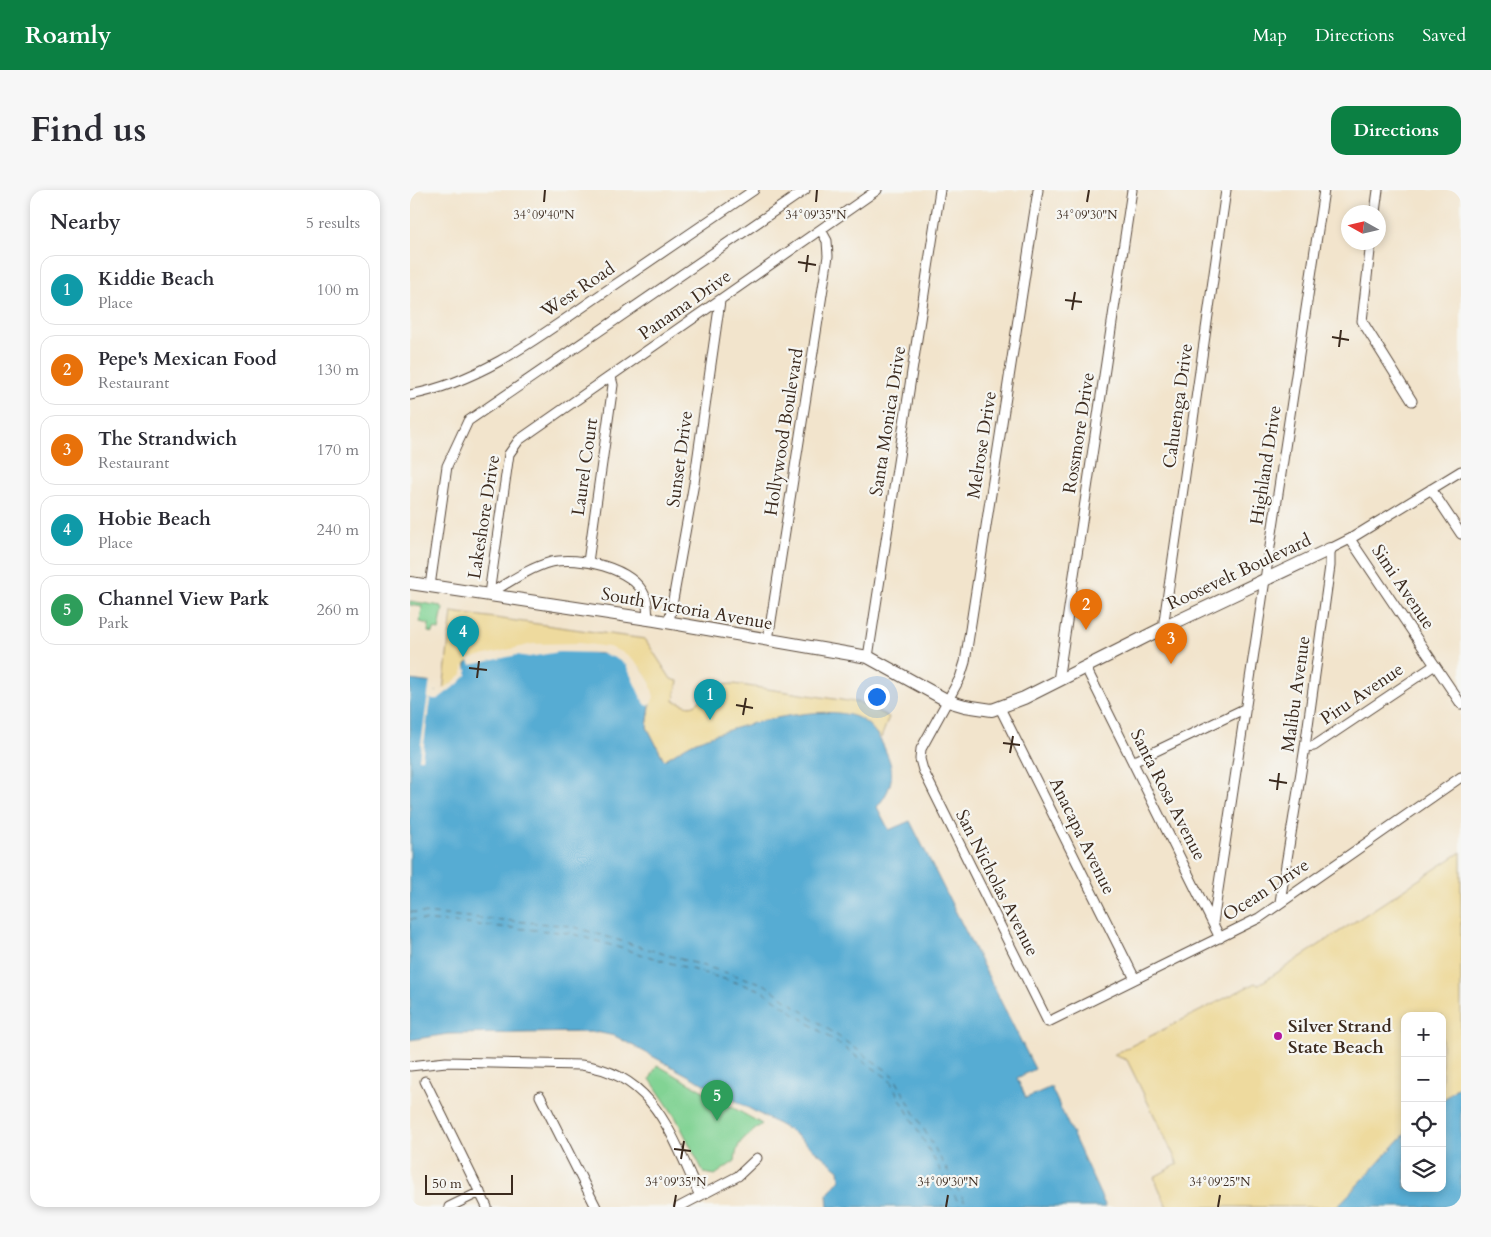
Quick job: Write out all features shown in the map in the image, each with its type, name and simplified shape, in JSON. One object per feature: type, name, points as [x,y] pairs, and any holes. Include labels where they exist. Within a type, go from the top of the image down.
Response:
[{"type":"street","name":"West Road","points":[[410,395],[443,388],[498,361],[548,331],[754,190]]},
{"type":"street","points":[[430,586],[447,466],[468,421],[805,190]]},
{"type":"street","name":"Panama Drive","points":[[513,447],[519,440],[877,190]]},
{"type":"street","name":"Santa Monica Drive","points":[[868,657],[940,190]]},
{"type":"street","name":"Melrose Drive","points":[[948,701],[965,662],[1038,190]]},
{"type":"street","name":"Rossmore Drive","points":[[1058,681],[1132,190]]},
{"type":"street","name":"Cahuenga Drive","points":[[1163,628],[1226,190]]},
{"type":"street","name":"Highland Drive","points":[[1213,923],[1324,190]]},
{"type":"street","points":[[1377,205],[1378,190]]},
{"type":"street","name":"Hollywood Boulevard","points":[[768,640],[828,256],[827,241],[821,230]]},
{"type":"street","points":[[1371,250],[1362,321],[1412,401]]},
{"type":"street","name":"Sunset Drive","points":[[669,622],[694,483],[720,301]]},
{"type":"street","name":"Laurel Court","points":[[588,562],[613,385],[611,377]]},
{"type":"street","name":"Lakeshore Drive","points":[[489,594],[509,454],[513,447]]},
{"type":"street","points":[[1330,549],[1350,539],[1461,471]]},
{"type":"street","points":[[1432,489],[1461,534]]},
{"type":"street","name":"Simi Avenue","points":[[1350,539],[1461,704]]},
{"type":"street","name":"Roosevelt Boulevard","points":[[948,701],[984,709],[1000,708],[1330,549]]},
{"type":"street","name":"Malibu Avenue","points":[[1280,902],[1305,747],[1330,566],[1330,549]]},
{"type":"street","points":[[489,594],[526,572],[550,562],[566,560],[588,562],[616,571],[637,585],[645,596],[648,619]]},
{"type":"street","name":"South Victoria Avenue","points":[[410,583],[669,622],[868,657],[948,701]]},
{"type":"street","name":"Piru Avenue","points":[[1305,747],[1314,746],[1435,665]]},
{"type":"street","name":"Santa Rosa Avenue","points":[[1086,668],[1220,938]]},
{"type":"street","name":"San Nicholas Avenue","points":[[948,701],[927,737],[920,758],[922,770],[1048,1022]]},
{"type":"street","name":"Anacapa Avenue","points":[[1000,708],[1135,979]]},
{"type":"street","points":[[1133,762],[1246,708]]},
{"type":"street","name":"Ocean Drive","points":[[1048,1022],[1259,918],[1461,777]]},
{"type":"street","points":[[410,1066],[446,1062],[581,1065],[597,1067],[613,1073],[640,1090],[657,1109],[700,1196]]},
{"type":"street","points":[[424,1081],[487,1207]]},
{"type":"street","points":[[540,1096],[596,1207]]},
{"type":"street","points":[[679,1207],[738,1176],[758,1158]]},
{"type":"street","points":[[449,1207],[480,1192]]},
{"type":"green space","points":[[410,601],[441,606],[443,608],[439,630],[434,629],[433,633],[428,632],[429,624],[420,622],[422,607],[410,605]]},
{"type":"green space","points":[[657,1065],[762,1124],[740,1143],[735,1161],[715,1175],[704,1173],[676,1118],[650,1079]]},
{"type":"sand","points":[[452,612],[645,639],[671,679],[678,681],[674,701],[689,706],[699,702],[704,697],[703,693],[716,689],[716,685],[734,684],[861,703],[889,717],[881,738],[865,722],[696,741],[664,760],[647,727],[651,699],[639,666],[624,656],[465,674],[443,691]]},
{"type":"sand","name":"Silver Strand State Beach","points":[[1461,852],[1461,1084],[1446,1097],[1446,1012],[1401,1012],[1401,1138],[1337,1207],[1167,1207],[1154,1177],[1178,1164],[1127,1060],[1113,1055],[1255,983],[1258,985]]},
{"type":"water","points":[[533,646],[624,656],[639,666],[649,682],[651,699],[647,727],[664,760],[689,745],[713,735],[731,729],[794,715],[834,713],[850,715],[868,724],[883,746],[892,774],[886,794],[877,807],[889,830],[910,821],[1035,1069],[1017,1078],[1026,1098],[1051,1087],[1106,1207],[828,1207],[827,1195],[840,1179],[839,1170],[791,1131],[615,1036],[596,1032],[448,1034],[410,1040],[410,680],[433,683],[431,693],[443,691],[465,674],[466,664],[473,659]]},
{"type":"water","points":[[1461,1084],[1461,1207],[1337,1207],[1401,1138],[1401,1192],[1446,1192],[1446,1097]]},
{"type":"pier","points":[[579,643],[609,647],[622,652],[639,665],[650,682],[654,697],[650,706],[646,705],[641,698],[626,665],[615,658],[600,653],[559,652],[529,657],[517,655],[471,665],[468,659],[533,644]]},
{"type":"pier","points":[[463,665],[467,670],[467,675],[438,699],[430,699],[422,759],[419,759],[430,680],[435,684],[434,691],[436,692],[451,684],[463,673]]},
{"type":"ferry route","points":[[410,912],[571,926],[764,984],[893,1075],[968,1207]]},
{"type":"ferry route","points":[[410,919],[570,933],[761,990],[889,1079],[961,1207]]},
{"type":"place","name":"Pepe's Mexican Food","points":[[1086,630]]},
{"type":"place","name":"Hobie Beach","points":[[463,657]]},
{"type":"place","name":"The Strandwich","points":[[1171,664]]},
{"type":"place","name":"Kiddie Beach","points":[[710,720]]},
{"type":"place","name":"Silver Strand State Beach","points":[[1278,1036]]},
{"type":"place","name":"Channel View Park","points":[[717,1121]]}]
